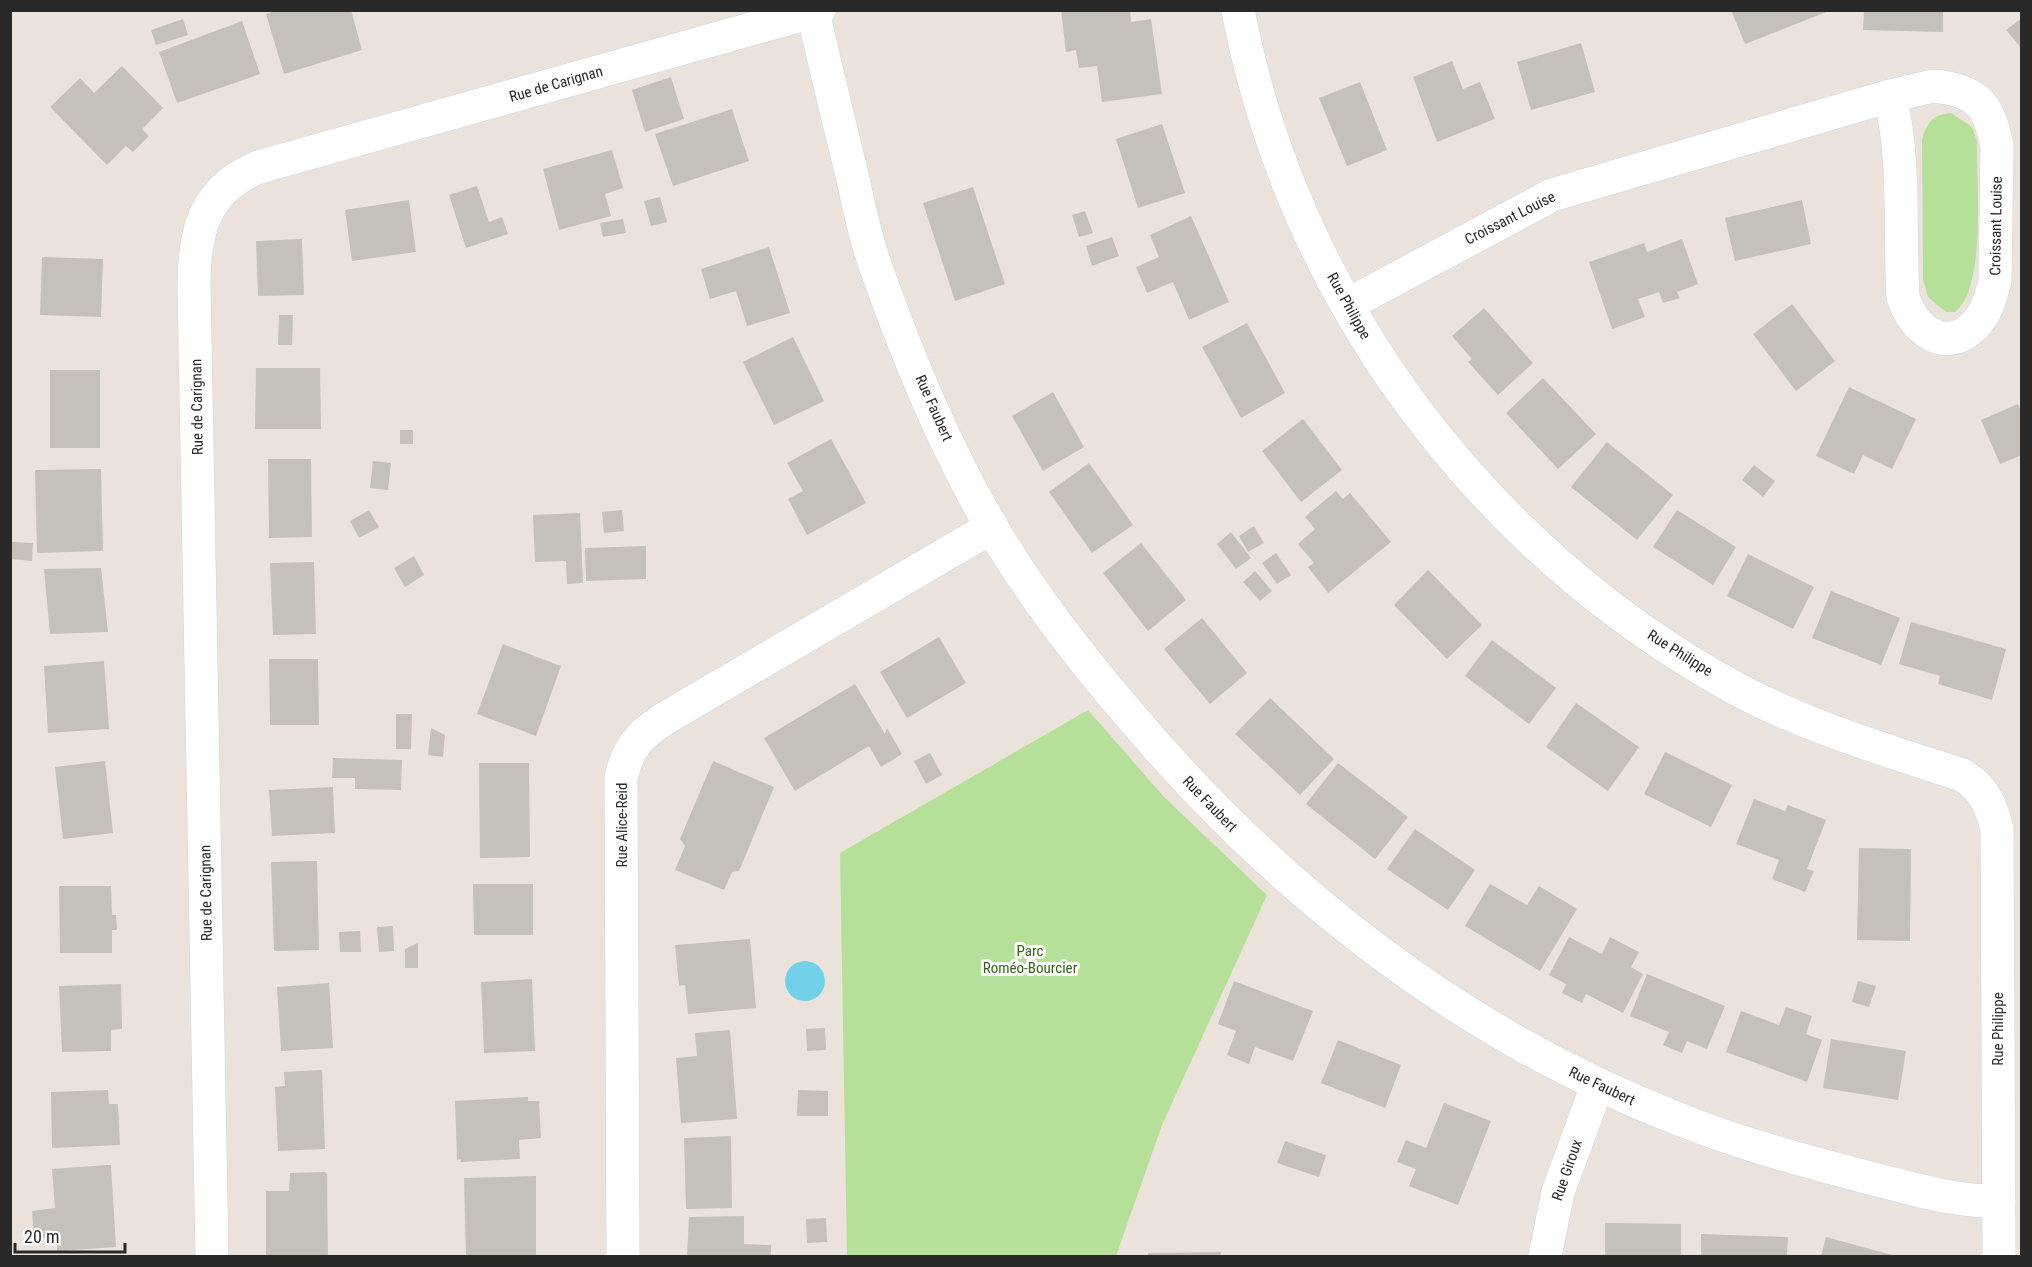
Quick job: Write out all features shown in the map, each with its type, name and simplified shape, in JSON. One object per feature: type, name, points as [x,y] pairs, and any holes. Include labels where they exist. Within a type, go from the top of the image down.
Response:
[{"type":"street","name":"Rue Philippe","points":[[1238,10],[1257,95],[1290,192],[1347,305],[1378,358],[1434,436],[1513,524],[1561,568],[1624,617],[1734,687],[1827,728],[1962,775],[1980,788],[1990,804],[1997,829],[1999,1257]]},
{"type":"street","name":"Rue Faubert","points":[[816,11],[877,271],[905,344],[942,428],[992,527],[1036,595],[1098,678],[1197,792],[1263,858],[1364,943],[1410,976],[1508,1036],[1597,1086],[1702,1129],[1763,1149],[1944,1197],[1999,1201]]},
{"type":"street","name":"Rue de Carignan","points":[[212,1257],[194,286],[194,253],[201,225],[212,203],[226,186],[242,174],[259,167],[816,11]]},
{"type":"street","name":"Croissant Louise","points":[[1347,305],[1552,195],[1890,96],[1933,86],[1961,90],[1975,97],[1986,110],[1993,125],[1997,172],[1995,281],[1989,302],[1976,324],[1965,333],[1951,338],[1934,336],[1919,328],[1908,313],[1903,297],[1900,135],[1890,96]]},
{"type":"street","name":"Rue Alice-Reid","points":[[623,1257],[621,777],[628,753],[643,733],[664,719],[992,527]]},
{"type":"street","name":"Rue Giroux","points":[[1545,1257],[1558,1192],[1597,1086]]},
{"type":"green space","points":[[1951,113],[1972,127],[1977,141],[1978,232],[1972,280],[1965,299],[1955,312],[1946,312],[1928,297],[1923,279],[1922,140],[1931,120]]},
{"type":"green space","name":"Parc Roméo-Bourcier","points":[[1088,710],[1164,797],[1267,895],[1162,1125],[1116,1256],[847,1256],[840,853]]},
{"type":"water","points":[[805,961],[819,967],[825,981],[819,995],[805,1001],[791,995],[785,981],[791,967]]},
{"type":"building","points":[[277,10],[351,10],[362,50],[284,74],[266,14]]},
{"type":"building","points":[[1061,10],[1130,10],[1131,22],[1151,19],[1162,94],[1102,102],[1097,66],[1079,68],[1076,50],[1066,52]]},
{"type":"building","points":[[1731,10],[1828,10],[1829,11],[1745,44]]},
{"type":"building","points":[[1864,10],[1943,10],[1943,32],[1863,30]]},
{"type":"building","points":[[2022,18],[2022,49],[2006,30]]},
{"type":"building","points":[[183,19],[188,35],[156,45],[151,30]]},
{"type":"building","points":[[242,21],[260,74],[177,103],[159,52]]},
{"type":"building","points":[[1581,43],[1595,92],[1531,110],[1517,62]]},
{"type":"building","points":[[1452,61],[1463,89],[1480,82],[1495,119],[1437,142],[1413,77]]},
{"type":"building","points":[[122,66],[163,108],[142,129],[149,136],[133,152],[126,146],[107,165],[50,107],[80,78],[94,93]]},
{"type":"building","points":[[671,77],[684,119],[645,132],[632,90]]},
{"type":"building","points":[[1360,82],[1387,150],[1347,166],[1319,98]]},
{"type":"building","points":[[732,109],[749,161],[673,186],[655,134]]},
{"type":"building","points":[[1162,124],[1185,193],[1138,208],[1116,139]]},
{"type":"building","points":[[612,150],[623,188],[605,194],[611,216],[559,230],[543,169]]},
{"type":"building","points":[[477,186],[489,222],[502,217],[508,234],[466,248],[449,195]]},
{"type":"building","points":[[973,187],[1005,284],[955,301],[923,203]]},
{"type":"building","points":[[660,197],[667,222],[651,226],[644,201]]},
{"type":"building","points":[[409,200],[416,252],[352,261],[345,210]]},
{"type":"building","points":[[1802,200],[1811,244],[1735,261],[1725,218]]},
{"type":"building","points":[[1085,211],[1093,233],[1079,237],[1072,215]]},
{"type":"building","points":[[1191,216],[1229,302],[1189,320],[1173,282],[1147,293],[1136,267],[1159,257],[1150,235]]},
{"type":"building","points":[[623,219],[626,233],[603,237],[600,223]]},
{"type":"building","points":[[1112,237],[1119,256],[1092,266],[1086,246]]},
{"type":"building","points":[[302,239],[304,295],[258,296],[256,241]]},
{"type":"building","points":[[1682,239],[1698,284],[1677,292],[1680,298],[1663,303],[1659,292],[1638,299],[1645,317],[1612,329],[1589,262],[1644,243],[1647,252]]},
{"type":"building","points":[[769,247],[790,313],[747,326],[736,291],[710,299],[701,269]]},
{"type":"building","points":[[42,257],[103,259],[101,317],[40,315]]},
{"type":"building","points":[[1792,304],[1835,361],[1796,391],[1753,334]]},
{"type":"building","points":[[1484,308],[1533,363],[1498,395],[1468,362],[1472,359],[1452,336]]},
{"type":"building","points":[[279,315],[293,315],[292,345],[278,345]]},
{"type":"building","points":[[1247,323],[1285,393],[1241,418],[1202,347]]},
{"type":"building","points":[[793,337],[824,401],[774,425],[743,362]]},
{"type":"building","points":[[256,368],[320,368],[321,429],[255,429]]},
{"type":"building","points":[[50,370],[100,370],[100,448],[50,448]]},
{"type":"building","points":[[1543,378],[1596,434],[1558,469],[1506,413]]},
{"type":"building","points":[[1849,387],[1916,419],[1892,469],[1863,455],[1854,474],[1816,456]]},
{"type":"building","points":[[1053,392],[1084,447],[1043,471],[1012,416]]},
{"type":"building","points":[[2018,404],[2022,413],[2022,455],[2000,464],[1981,420]]},
{"type":"building","points":[[1303,419],[1342,470],[1301,502],[1262,451]]},
{"type":"building","points":[[400,430],[413,430],[413,444],[400,444]]},
{"type":"building","points":[[831,439],[866,503],[807,535],[788,499],[803,491],[787,463]]},
{"type":"building","points":[[1607,442],[1673,495],[1637,540],[1571,487]]},
{"type":"building","points":[[268,459],[311,459],[312,537],[269,538]]},
{"type":"building","points":[[373,461],[391,463],[388,490],[370,488]]},
{"type":"building","points":[[1089,463],[1133,525],[1092,553],[1049,492]]},
{"type":"building","points":[[1754,465],[1775,481],[1763,497],[1742,480]]},
{"type":"building","points":[[101,469],[103,551],[37,553],[35,470]]},
{"type":"building","points":[[1336,491],[1343,499],[1350,493],[1391,542],[1328,593],[1308,567],[1314,563],[1298,544],[1315,529],[1305,517]]},
{"type":"building","points":[[369,510],[379,527],[359,538],[350,521]]},
{"type":"building","points":[[622,510],[624,531],[604,533],[602,512]]},
{"type":"building","points":[[1677,510],[1736,547],[1713,585],[1653,547]]},
{"type":"building","points":[[580,513],[583,583],[567,584],[566,561],[535,562],[533,515]]},
{"type":"building","points":[[1254,526],[1264,543],[1248,552],[1239,536]]},
{"type":"building","points":[[1231,532],[1251,558],[1236,569],[1217,544]]},
{"type":"building","points":[[12,542],[33,543],[32,561],[11,559]]},
{"type":"building","points":[[1141,543],[1186,600],[1148,631],[1103,573]]},
{"type":"building","points":[[646,546],[646,579],[586,581],[585,548]]},
{"type":"building","points":[[1276,553],[1291,575],[1277,584],[1262,563]]},
{"type":"building","points":[[1748,554],[1814,587],[1793,629],[1727,596]]},
{"type":"building","points":[[414,556],[424,575],[405,587],[394,568]]},
{"type":"building","points":[[314,562],[316,634],[273,635],[270,563]]},
{"type":"building","points":[[101,568],[108,632],[50,634],[44,569]]},
{"type":"building","points":[[1428,570],[1482,625],[1447,659],[1394,605]]},
{"type":"building","points":[[1255,571],[1272,591],[1260,601],[1243,582]]},
{"type":"building","points":[[1831,591],[1900,618],[1881,665],[1812,638]]},
{"type":"building","points":[[1202,618],[1247,673],[1210,704],[1164,649]]},
{"type":"building","points":[[1911,622],[2006,649],[1992,700],[1938,684],[1940,676],[1899,664]]},
{"type":"building","points":[[939,637],[966,683],[907,718],[880,672]]},
{"type":"building","points":[[1492,640],[1556,688],[1529,724],[1465,676]]},
{"type":"building","points":[[503,644],[561,666],[536,736],[477,714]]},
{"type":"building","points":[[269,659],[318,659],[319,725],[270,725]]},
{"type":"building","points":[[104,661],[109,729],[48,733],[44,666]]},
{"type":"building","points":[[855,684],[885,734],[887,728],[902,754],[881,767],[869,746],[795,791],[764,738]]},
{"type":"building","points":[[1270,698],[1334,759],[1300,795],[1235,734]]},
{"type":"building","points":[[1576,703],[1639,747],[1608,791],[1546,747]]},
{"type":"building","points":[[396,714],[412,714],[411,749],[396,749]]},
{"type":"building","points":[[431,728],[445,735],[443,757],[428,755]]},
{"type":"building","points":[[1665,752],[1732,785],[1711,827],[1644,794]]},
{"type":"building","points":[[930,753],[942,775],[926,784],[914,761]]},
{"type":"building","points":[[333,758],[402,760],[401,790],[355,789],[355,778],[332,778]]},
{"type":"building","points":[[105,761],[113,833],[63,839],[55,767]]},
{"type":"building","points":[[713,761],[774,787],[739,871],[732,872],[724,890],[675,870],[685,846],[680,839]]},
{"type":"building","points":[[479,763],[529,763],[530,857],[480,858]]},
{"type":"building","points":[[1338,763],[1408,817],[1375,859],[1306,804]]},
{"type":"building","points":[[333,787],[335,833],[272,836],[269,790]]},
{"type":"building","points":[[1754,799],[1785,811],[1788,805],[1826,820],[1807,869],[1814,871],[1805,892],[1772,879],[1779,860],[1736,844]]},
{"type":"building","points":[[1415,829],[1475,870],[1448,910],[1387,869]]},
{"type":"building","points":[[1859,848],[1911,849],[1910,941],[1857,940]]},
{"type":"building","points":[[317,861],[319,950],[274,951],[271,862]]},
{"type":"building","points":[[473,884],[533,884],[533,935],[474,935]]},
{"type":"building","points":[[1490,884],[1527,905],[1539,886],[1577,909],[1540,971],[1465,926]]},
{"type":"building","points":[[59,886],[111,886],[112,915],[116,915],[117,930],[112,930],[112,953],[60,953]]},
{"type":"building","points":[[393,926],[394,951],[379,952],[377,927]]},
{"type":"building","points":[[360,931],[361,952],[340,952],[339,932]]},
{"type":"building","points":[[1569,937],[1602,954],[1610,937],[1639,952],[1631,967],[1643,974],[1623,1013],[1586,994],[1582,1003],[1562,993],[1566,984],[1549,975]]},
{"type":"building","points":[[750,939],[756,1008],[688,1014],[685,985],[679,986],[675,945]]},
{"type":"building","points":[[418,943],[418,968],[405,968],[405,949]]},
{"type":"building","points":[[1647,974],[1725,1006],[1707,1049],[1687,1041],[1682,1053],[1663,1045],[1669,1032],[1630,1016]]},
{"type":"building","points":[[532,979],[535,1051],[484,1053],[481,982]]},
{"type":"building","points":[[1234,981],[1313,1011],[1293,1061],[1255,1047],[1249,1064],[1227,1055],[1236,1031],[1218,1024]]},
{"type":"building","points":[[1858,981],[1876,986],[1869,1007],[1852,1002]]},
{"type":"building","points":[[329,983],[333,1048],[281,1051],[277,987]]},
{"type":"building","points":[[121,984],[122,1029],[111,1030],[111,1051],[62,1052],[59,986]]},
{"type":"building","points":[[1786,1007],[1812,1016],[1806,1034],[1822,1040],[1807,1082],[1726,1052],[1741,1011],[1779,1025]]},
{"type":"building","points":[[825,1028],[826,1050],[807,1051],[806,1029]]},
{"type":"building","points":[[730,1030],[737,1119],[681,1123],[676,1058],[697,1056],[695,1033]]},
{"type":"building","points":[[1831,1039],[1906,1051],[1898,1100],[1823,1088]]},
{"type":"building","points":[[1338,1040],[1401,1065],[1385,1108],[1321,1083]]},
{"type":"building","points":[[322,1070],[325,1149],[278,1151],[275,1087],[285,1086],[284,1072]]},
{"type":"building","points":[[108,1090],[109,1104],[118,1104],[120,1145],[52,1148],[51,1092]]},
{"type":"building","points":[[798,1090],[828,1091],[828,1116],[797,1116]]},
{"type":"building","points":[[528,1097],[528,1101],[539,1101],[541,1138],[519,1140],[520,1159],[461,1162],[461,1159],[457,1160],[455,1101]]},
{"type":"building","points":[[1444,1103],[1491,1121],[1458,1205],[1409,1186],[1416,1169],[1397,1162],[1406,1140],[1426,1148]]},
{"type":"building","points":[[731,1136],[732,1208],[686,1209],[684,1138]]},
{"type":"building","points":[[1285,1141],[1326,1155],[1319,1177],[1277,1163]]},
{"type":"building","points":[[111,1165],[116,1247],[57,1251],[57,1237],[34,1238],[32,1211],[55,1208],[52,1169]]},
{"type":"building","points":[[325,1172],[327,1174],[328,1256],[266,1256],[266,1191],[289,1191],[290,1173]]},
{"type":"building","points":[[536,1176],[536,1256],[466,1256],[464,1178]]},
{"type":"building","points":[[744,1216],[744,1244],[771,1245],[771,1256],[687,1256],[689,1217]]},
{"type":"building","points":[[826,1218],[827,1242],[807,1243],[806,1219]]},
{"type":"building","points":[[1605,1223],[1681,1224],[1681,1256],[1605,1256]]},
{"type":"building","points":[[1701,1234],[1788,1237],[1787,1256],[1701,1256]]},
{"type":"building","points":[[1826,1237],[1896,1256],[1821,1256]]},
{"type":"building","points":[[1221,1252],[1221,1256],[1148,1256],[1148,1253]]}]
